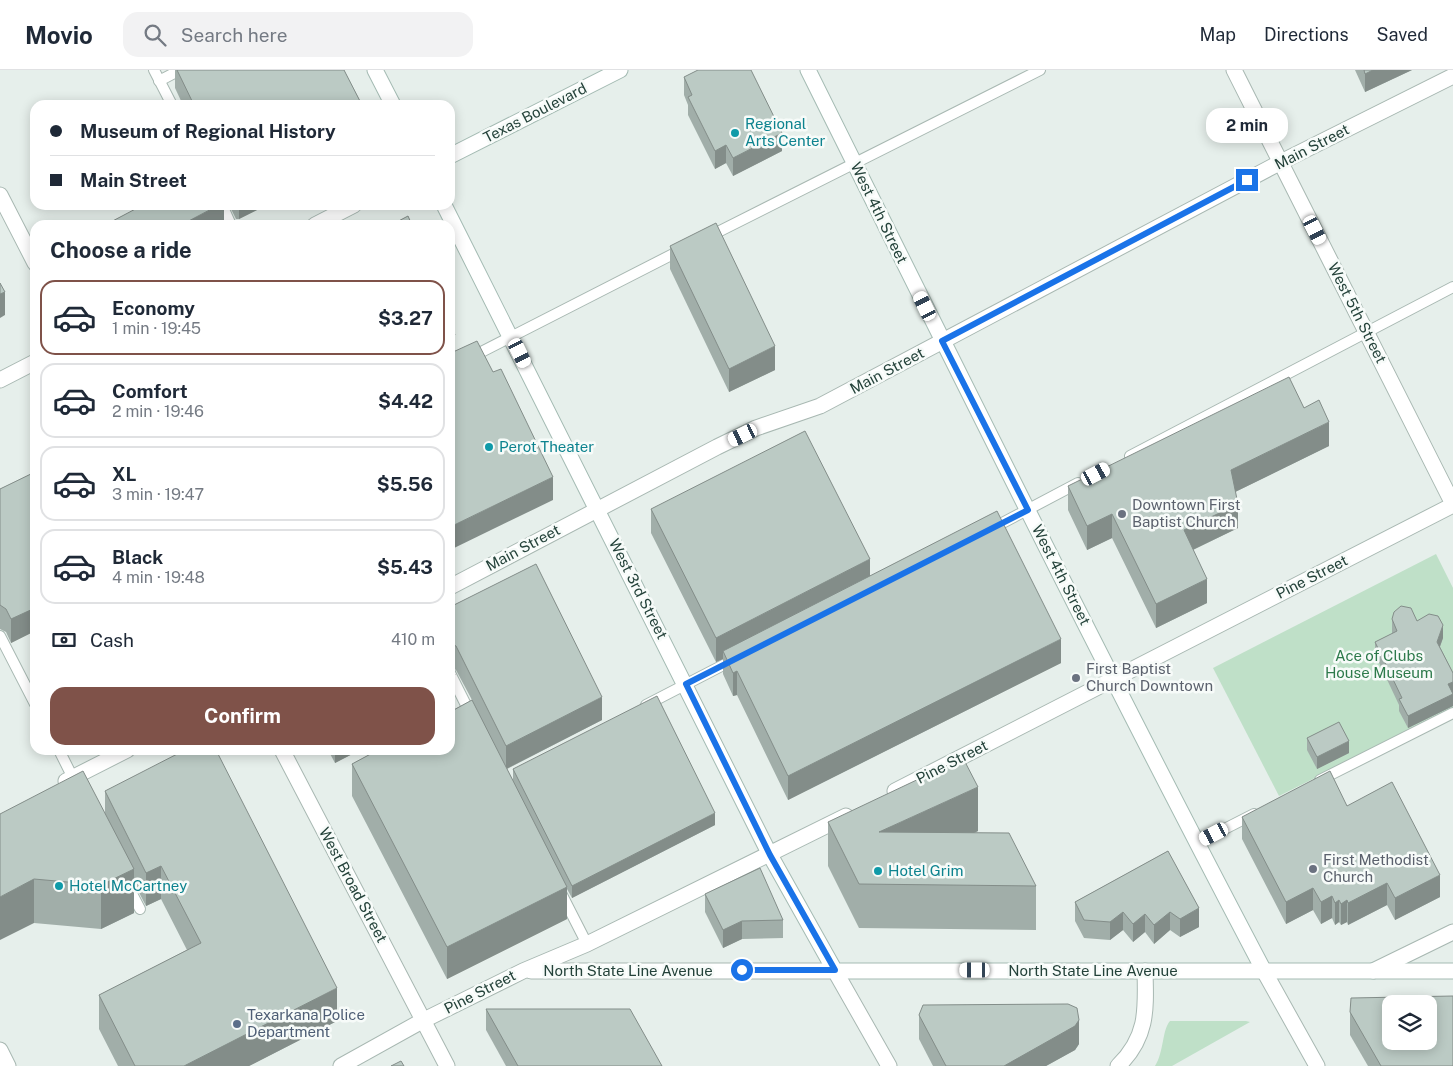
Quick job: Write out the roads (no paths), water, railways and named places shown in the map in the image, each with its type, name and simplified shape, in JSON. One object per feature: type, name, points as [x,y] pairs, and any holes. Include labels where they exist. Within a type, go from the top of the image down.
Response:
[{"type":"street","points":[[375,70],[390,100]]},
{"type":"street","name":"Texas Boulevard","points":[[455,153],[620,70]]},
{"type":"street","name":"West 4th Street","points":[[808,70],[942,341],[1197,843],[1317,1066]]},
{"type":"street","name":"West 5th Street","points":[[1234,70],[1453,504]]},
{"type":"street","name":"Main Street","points":[[455,584],[598,508],[756,428],[820,406],[1281,162],[1453,76]]},
{"type":"street","points":[[0,195],[30,253]]},
{"type":"street","points":[[325,220],[344,210]]},
{"type":"street","name":"West 3rd Street","points":[[455,226],[598,508],[770,855],[889,1066]]},
{"type":"street","points":[[0,380],[30,365]]},
{"type":"street","name":"Pine Street","points":[[878,800],[1453,504]]},
{"type":"street","points":[[48,790],[117,755]]},
{"type":"street","name":"West Broad Street","points":[[285,755],[422,1022],[447,1066]]},
{"type":"street","name":"Pine Street","points":[[341,1066],[522,970],[586,944],[860,809]]},
{"type":"street","points":[[1373,971],[1453,932]]},
{"type":"street","name":"North State Line Avenue","points":[[522,970],[1453,971]]},
{"type":"street","points":[[1118,1066],[1132,1053],[1142,1032],[1146,1006],[1145,970]]},
{"type":"street","points":[[0,1050],[8,1066]]},
{"type":"lane","points":[[154,70],[170,100]]},
{"type":"lane","points":[[160,81],[180,70]]},
{"type":"lane","points":[[455,365],[511,335],[1040,70]]},
{"type":"lane","points":[[1123,459],[1453,287]]},
{"type":"lane","points":[[984,532],[1088,478]]},
{"type":"lane","points":[[0,636],[30,694]]},
{"type":"lane","points":[[633,711],[747,653]]},
{"type":"lane","points":[[455,683],[476,726]]},
{"type":"lane","points":[[1312,785],[1453,713]]},
{"type":"lane","points":[[62,755],[82,795]]},
{"type":"lane","points":[[1197,843],[1268,807]]},
{"type":"lane","points":[[122,874],[140,910]]},
{"type":"lane","points":[[556,884],[586,944]]},
{"type":"place","name":"Regional Arts Center","points":[[735,133]]},
{"type":"place","name":"Perot Theater","points":[[489,447]]},
{"type":"place","name":"Downtown First Baptist Church","points":[[1122,514]]},
{"type":"place","name":"First Baptist Church Downtown","points":[[1076,678]]},
{"type":"place","name":"First Methodist Church","points":[[1313,869]]},
{"type":"place","name":"Hotel Grim","points":[[878,871]]},
{"type":"place","name":"Hotel McCartney","points":[[59,886]]},
{"type":"place","name":"Texarkana Police Department","points":[[237,1024]]},
{"type":"park label","name":"Ace of Clubs House Museum","points":[[1379,664]]}]
